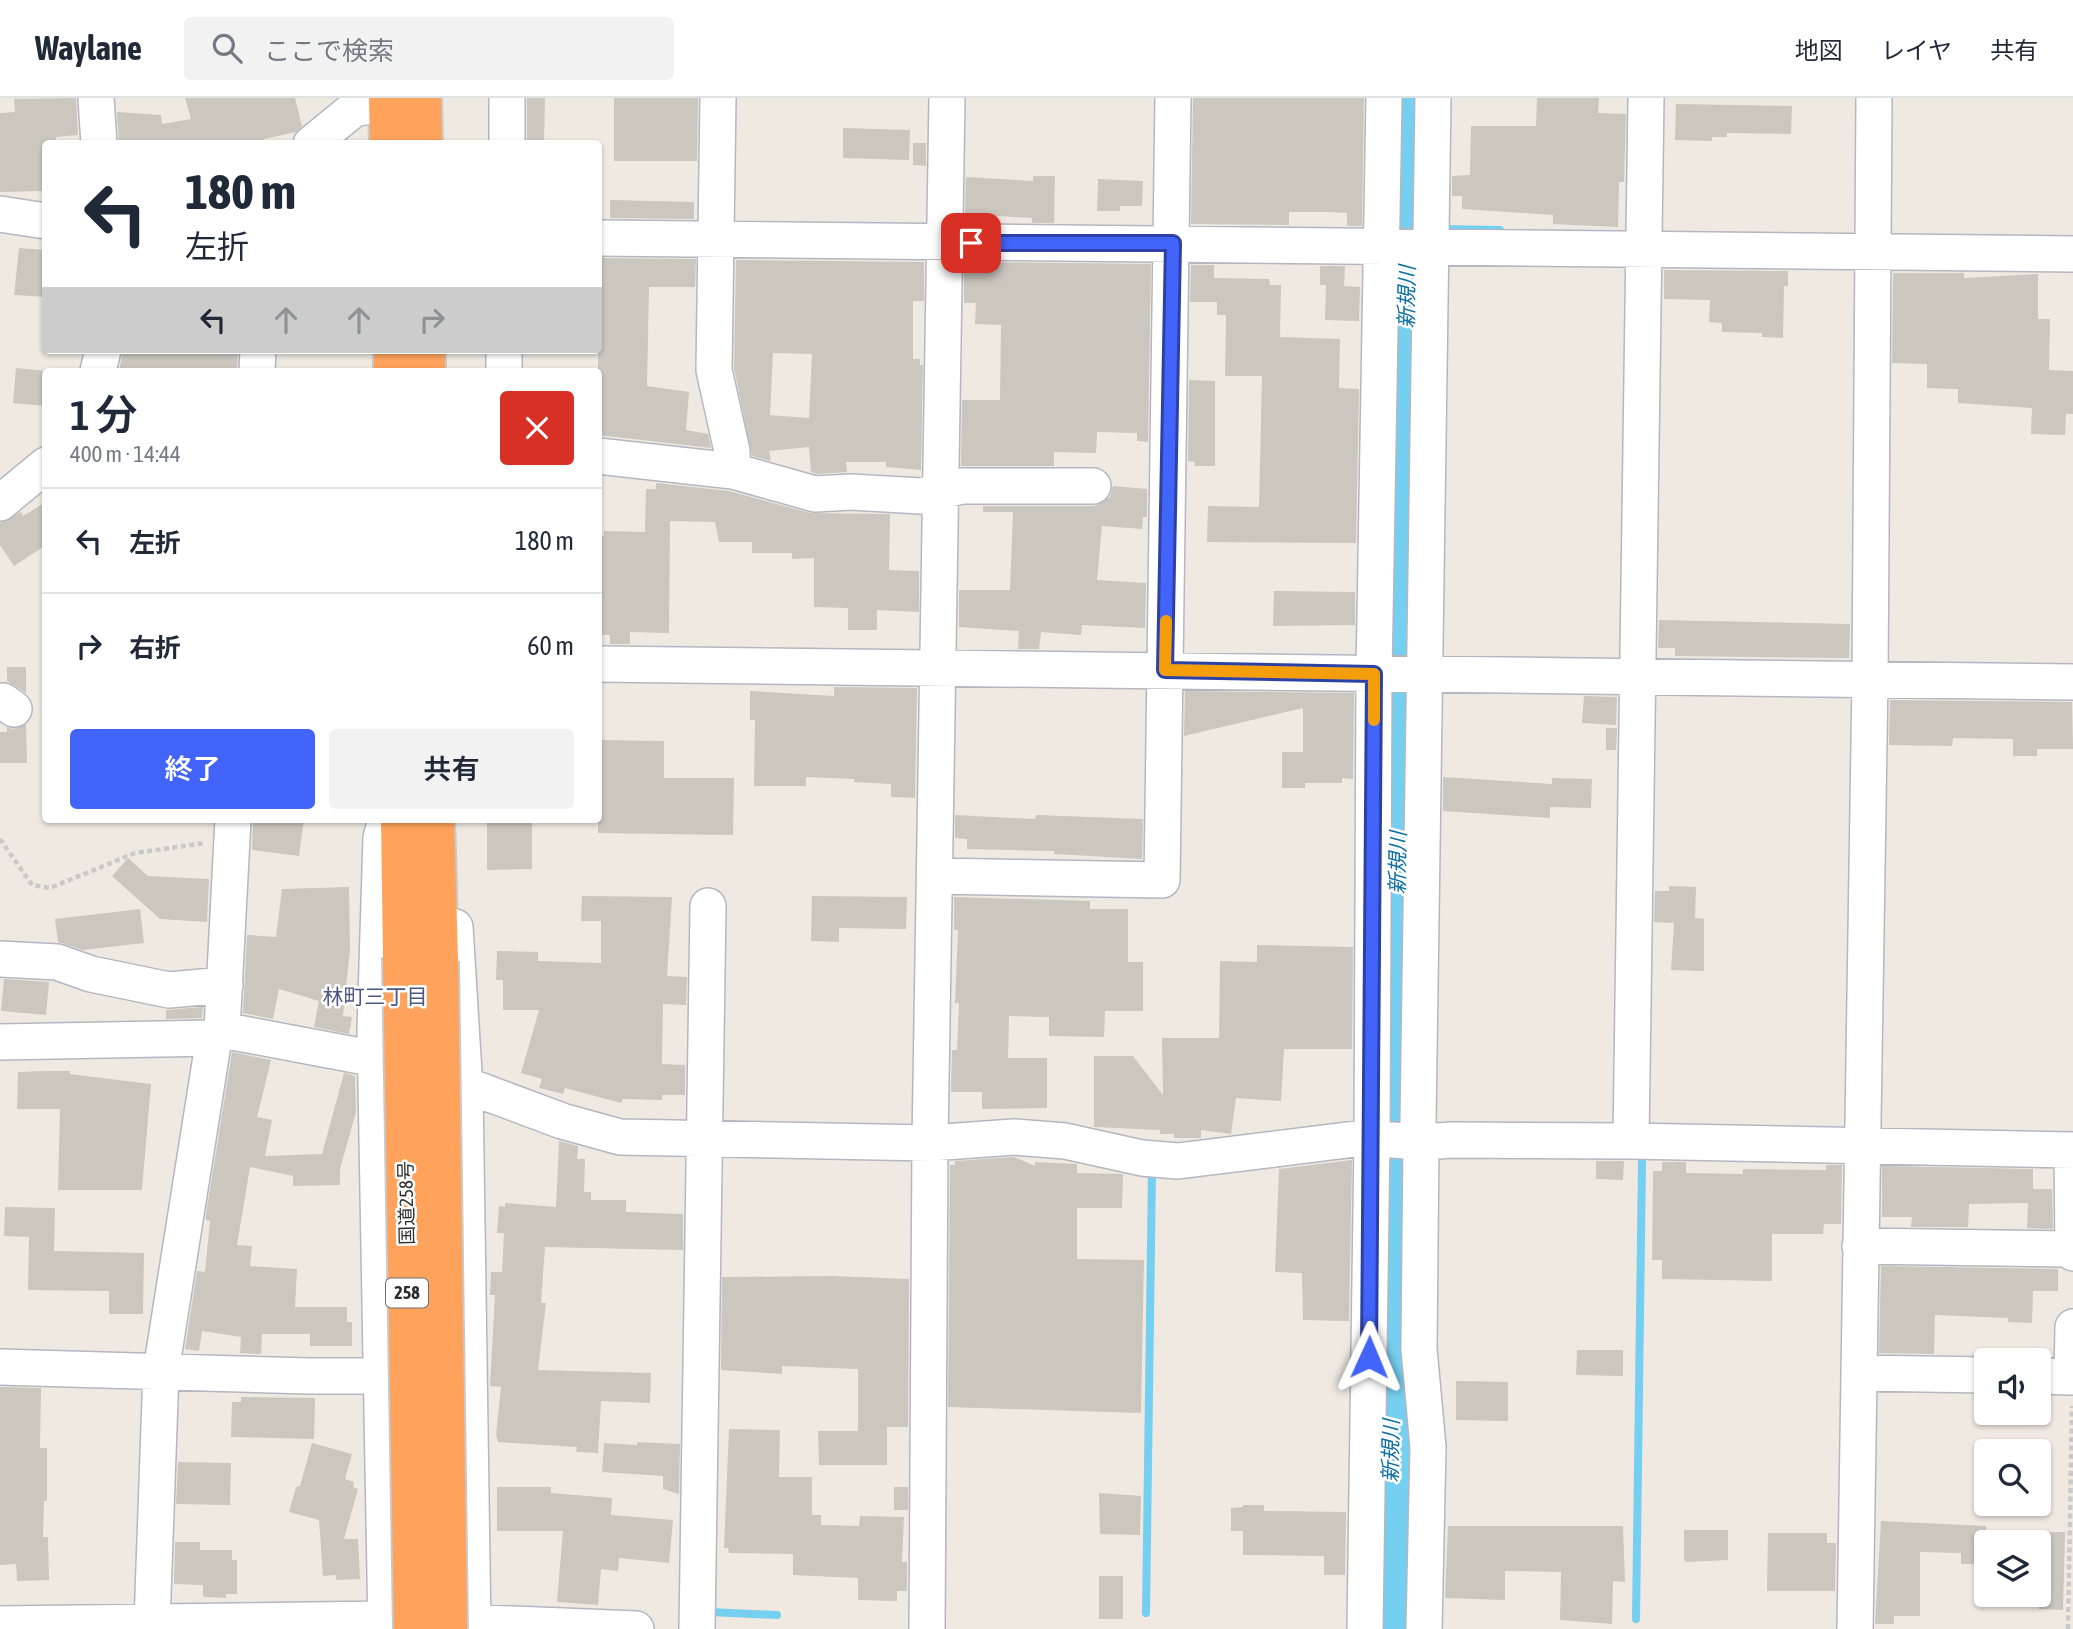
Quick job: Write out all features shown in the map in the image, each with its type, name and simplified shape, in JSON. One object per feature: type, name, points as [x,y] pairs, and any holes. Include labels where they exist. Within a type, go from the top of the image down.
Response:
[{"type":"highway","points":[[390,140],[405,100]]},
{"type":"highway","points":[[405,100],[421,140]]},
{"type":"highway","name":"国道258号","points":[[401,823],[420,959],[464,1626]]},
{"type":"highway","name":"国道258号","points":[[395,1626],[420,959],[435,823]]},
{"type":"street","points":[[96,98],[99,140]]},
{"type":"street","points":[[507,98],[507,140]]},
{"type":"street","points":[[718,98],[714,370],[732,451],[733,471]]},
{"type":"street","points":[[927,1629],[930,1143],[947,98]]},
{"type":"street","points":[[936,876],[1162,880],[1173,98]]},
{"type":"street","points":[[1365,1629],[1376,1140],[1376,674],[1384,98]]},
{"type":"street","points":[[1424,1629],[1428,1447],[1419,1349],[1417,1142],[1421,674],[1433,98]]},
{"type":"street","points":[[1631,1141],[1646,98]]},
{"type":"street","points":[[1855,1629],[1870,679],[1874,98]]},
{"type":"street","points":[[316,140],[354,109],[405,100]]},
{"type":"street","points":[[0,214],[42,220]]},
{"type":"street","points":[[602,238],[717,237],[946,243],[1384,246],[1430,237],[1643,248],[2073,254]]},
{"type":"street","points":[[602,456],[733,471],[815,494],[850,492],[921,496],[962,486],[1093,486]]},
{"type":"street","points":[[0,503],[42,468]]},
{"type":"street","points":[[602,664],[2073,682]]},
{"type":"street","points":[[385,823],[381,838],[376,1059],[379,1376],[395,1626]]},
{"type":"street","points":[[447,823],[465,1089],[476,1375],[464,1626]]},
{"type":"street","points":[[136,1625],[161,1371],[225,985],[233,834]]},
{"type":"street","points":[[697,1629],[708,906]]},
{"type":"street","points":[[0,959],[57,962],[91,974],[169,990],[225,985]]},
{"type":"street","points":[[0,1042],[218,1034],[376,1059]]},
{"type":"street","points":[[465,1089],[479,1090],[562,1121],[620,1137],[703,1141],[930,1143],[1014,1137],[1065,1141],[1142,1158],[1178,1161],[1325,1142],[1376,1140],[1631,1141],[2073,1150],[2072,1251],[1860,1246]]},
{"type":"street","points":[[2055,1376],[2073,1327]]},
{"type":"street","points":[[0,1367],[379,1376],[476,1375]]},
{"type":"street","points":[[1860,1373],[1974,1375]]},
{"type":"street","points":[[0,1624],[636,1629]]},
{"type":"path","points":[[0,839],[32,885],[50,888],[135,853],[161,852],[233,834]]},
{"type":"path","points":[[2055,1376],[2068,1629]]},
{"type":"building","points":[[76,98],[78,135],[42,140],[42,191],[0,192],[0,113],[15,112],[14,99]]},
{"type":"building","points":[[185,98],[295,98],[302,126],[296,132],[264,140],[119,140],[117,112],[161,115],[162,124],[191,119]]},
{"type":"building","points":[[527,98],[545,98],[544,140],[527,140]]},
{"type":"building","points":[[614,98],[698,98],[697,161],[614,161]]},
{"type":"building","points":[[1193,98],[1364,98],[1362,226],[1347,226],[1347,213],[1328,212],[1289,212],[1289,225],[1191,224]]},
{"type":"building","points":[[1537,98],[1599,98],[1598,113],[1626,114],[1624,182],[1619,182],[1618,227],[1553,224],[1553,215],[1462,209],[1462,196],[1452,196],[1452,176],[1470,175],[1471,126],[1536,126]]},
{"type":"building","points":[[1676,104],[1792,106],[1791,134],[1727,133],[1727,137],[1712,137],[1712,141],[1675,140]]},
{"type":"building","points":[[843,128],[910,130],[909,160],[843,158]]},
{"type":"building","points":[[913,143],[926,143],[926,166],[913,165]]},
{"type":"building","points":[[1033,176],[1055,176],[1054,223],[1032,223],[1032,218],[965,214],[966,177],[1033,181]]},
{"type":"building","points":[[1098,179],[1143,181],[1142,206],[1120,206],[1120,211],[1097,211]]},
{"type":"building","points":[[610,200],[694,202],[694,219],[610,218]]},
{"type":"building","points":[[19,248],[42,250],[42,297],[14,295]]},
{"type":"building","points":[[602,258],[696,259],[695,287],[649,287],[647,386],[689,392],[686,430],[708,434],[711,448],[602,435],[602,368],[598,368],[598,354],[602,354]]},
{"type":"building","points":[[736,260],[924,262],[924,301],[913,301],[913,359],[920,359],[920,365],[923,365],[921,470],[886,467],[886,462],[846,462],[847,472],[817,474],[811,472],[809,447],[769,451],[771,461],[752,456],[734,368]],"holes":[[[773,353],[812,354],[809,418],[770,415]]]},
{"type":"building","points":[[964,262],[1151,264],[1148,442],[1137,441],[1137,433],[1097,432],[1096,453],[1054,452],[1054,466],[961,466],[962,400],[1000,400],[1001,325],[975,324],[976,303],[964,303]]},
{"type":"building","points":[[1191,265],[1214,265],[1214,278],[1269,279],[1270,285],[1281,285],[1280,337],[1340,339],[1339,388],[1359,389],[1356,543],[1207,542],[1208,506],[1259,507],[1262,376],[1225,376],[1226,315],[1217,315],[1217,302],[1190,302]]},
{"type":"building","points":[[1320,266],[1345,266],[1344,286],[1360,287],[1359,321],[1325,320],[1326,285],[1320,285]]},
{"type":"building","points":[[1664,270],[1788,271],[1788,286],[1784,286],[1783,338],[1762,337],[1762,333],[1722,332],[1722,323],[1709,322],[1710,300],[1664,299]]},
{"type":"building","points":[[1893,273],[1964,273],[1964,278],[2038,274],[2038,319],[2050,319],[2049,370],[2073,371],[2073,414],[2066,414],[2065,435],[2031,434],[2032,408],[1958,403],[1958,389],[1927,388],[1927,364],[1892,363]]},
{"type":"building","points":[[122,354],[238,354],[237,368],[120,368]]},
{"type":"building","points":[[16,368],[42,371],[42,406],[13,403]]},
{"type":"building","points":[[1189,380],[1215,381],[1215,466],[1194,466],[1195,462],[1188,461]]},
{"type":"building","points":[[656,483],[729,491],[810,513],[890,514],[889,570],[919,571],[919,612],[877,610],[877,630],[848,630],[848,608],[814,607],[814,558],[792,559],[792,553],[752,553],[752,542],[719,542],[715,522],[670,521],[669,633],[630,632],[630,644],[610,644],[610,635],[602,635],[602,536],[604,531],[645,532],[646,489],[656,489]]},
{"type":"building","points":[[1113,486],[1147,489],[1147,517],[1143,517],[1142,529],[1102,526],[1097,580],[1146,583],[1145,628],[1082,625],[1081,635],[1041,632],[1039,649],[1018,649],[1019,631],[959,627],[959,590],[1010,590],[1013,512],[983,512],[983,506],[1094,506],[1110,497]]},
{"type":"building","points":[[42,504],[42,548],[14,566],[0,545],[0,523],[21,512],[23,516]]},
{"type":"building","points":[[1274,591],[1355,592],[1355,625],[1273,626]]},
{"type":"building","points":[[1659,620],[1850,624],[1849,658],[1675,656],[1675,648],[1658,648]]},
{"type":"building","points":[[7,667],[26,667],[26,693],[7,681]]},
{"type":"building","points":[[834,687],[917,688],[915,798],[891,797],[891,784],[854,782],[854,779],[806,777],[806,786],[754,786],[755,720],[750,720],[750,691],[834,696]]},
{"type":"building","points":[[1185,691],[1354,693],[1353,779],[1342,778],[1342,783],[1305,783],[1305,788],[1282,788],[1282,752],[1303,752],[1303,708],[1184,736]]},
{"type":"building","points":[[1584,696],[1617,697],[1616,725],[1582,723]]},
{"type":"building","points":[[1890,700],[2072,702],[2073,749],[2037,749],[2037,756],[2013,756],[2013,739],[1953,738],[1952,746],[1889,745]]},
{"type":"building","points":[[26,724],[27,763],[0,763],[0,732],[7,732],[7,727],[13,729]]},
{"type":"building","points":[[1606,728],[1617,728],[1616,750],[1606,750]]},
{"type":"building","points":[[602,740],[664,741],[664,778],[734,778],[733,835],[598,833],[598,823],[602,823]]},
{"type":"building","points":[[1443,777],[1552,784],[1552,778],[1592,779],[1591,808],[1550,807],[1550,818],[1443,811]]},
{"type":"building","points":[[955,815],[1035,819],[1036,815],[1143,819],[1142,859],[1054,854],[1054,851],[967,849],[967,839],[955,838]]},
{"type":"building","points":[[253,823],[303,823],[299,856],[252,850]]},
{"type":"building","points":[[487,823],[532,823],[532,869],[487,870]]},
{"type":"building","points":[[128,858],[148,876],[209,879],[207,922],[160,919],[112,876]]},
{"type":"building","points":[[1669,886],[1696,887],[1695,918],[1704,919],[1704,971],[1671,970],[1674,923],[1654,922],[1655,891],[1669,891]]},
{"type":"building","points":[[349,887],[350,949],[343,1016],[352,1017],[349,1034],[314,1027],[319,1001],[279,989],[273,1019],[243,1013],[247,935],[276,937],[282,889]]},
{"type":"building","points":[[582,896],[672,897],[667,976],[687,977],[686,1005],[663,1004],[662,1064],[685,1065],[685,1095],[662,1095],[662,1100],[623,1099],[621,1103],[565,1088],[563,1094],[539,1088],[542,1079],[521,1073],[539,1010],[503,1010],[503,980],[496,980],[497,951],[538,952],[538,961],[601,963],[601,921],[581,921]]},
{"type":"building","points":[[812,896],[907,897],[906,929],[839,928],[839,942],[811,941]]},
{"type":"building","points":[[954,897],[1090,901],[1090,909],[1128,909],[1128,962],[1143,962],[1143,1011],[1105,1011],[1104,1037],[1049,1036],[1049,1017],[1009,1016],[1008,1058],[1047,1058],[1047,1108],[982,1109],[982,1092],[951,1092],[952,1050],[957,1050],[959,1003],[955,1003],[958,930],[954,930]]},
{"type":"building","points":[[140,909],[144,943],[83,950],[58,942],[55,919]]},
{"type":"building","points":[[1257,945],[1353,947],[1352,1049],[1284,1049],[1281,1101],[1236,1098],[1231,1134],[1201,1130],[1201,1138],[1174,1138],[1174,1134],[1160,1134],[1160,1130],[1094,1127],[1094,1056],[1133,1056],[1163,1095],[1162,1038],[1219,1038],[1220,961],[1257,962]]},
{"type":"building","points":[[4,979],[49,982],[46,1015],[1,1011]]},
{"type":"building","points":[[203,1007],[202,1018],[166,1019],[166,1010]]},
{"type":"building","points":[[232,1052],[271,1060],[257,1117],[272,1120],[265,1156],[322,1154],[344,1073],[355,1076],[356,1112],[340,1169],[340,1185],[293,1186],[293,1176],[250,1167],[237,1245],[252,1246],[250,1266],[297,1269],[295,1307],[347,1307],[347,1322],[352,1322],[352,1346],[310,1346],[310,1334],[262,1334],[261,1354],[240,1353],[241,1337],[202,1331],[199,1351],[185,1349],[197,1271],[205,1272],[210,1221],[206,1220],[206,1214]]},
{"type":"building","points":[[70,1071],[70,1074],[151,1084],[142,1190],[58,1190],[60,1109],[17,1109],[18,1072]]},
{"type":"building","points":[[559,1141],[578,1146],[577,1159],[585,1159],[584,1192],[591,1192],[591,1200],[626,1200],[626,1212],[683,1214],[683,1250],[545,1247],[541,1303],[546,1303],[538,1370],[651,1373],[650,1403],[601,1401],[598,1453],[576,1452],[577,1447],[498,1442],[496,1435],[501,1387],[490,1386],[495,1295],[490,1295],[491,1272],[502,1272],[504,1233],[497,1233],[499,1206],[505,1207],[505,1203],[556,1207]]},
{"type":"building","points":[[1014,1157],[1035,1166],[1035,1162],[1077,1164],[1077,1173],[1123,1174],[1122,1208],[1077,1208],[1077,1259],[1144,1260],[1141,1413],[948,1407],[950,1165],[955,1165],[955,1161]]},
{"type":"building","points":[[1352,1160],[1349,1321],[1303,1320],[1302,1273],[1275,1272],[1279,1169]]},
{"type":"building","points":[[1596,1161],[1624,1161],[1623,1180],[1596,1179]]},
{"type":"building","points":[[1662,1162],[1686,1162],[1686,1173],[1743,1174],[1743,1169],[1826,1170],[1826,1165],[1842,1165],[1841,1224],[1824,1224],[1823,1234],[1772,1234],[1772,1281],[1662,1279],[1662,1260],[1652,1260],[1653,1171],[1662,1171]]},
{"type":"building","points":[[1882,1166],[2033,1169],[2033,1189],[2052,1189],[2053,1229],[2027,1228],[2028,1203],[1969,1204],[1968,1227],[1911,1227],[1912,1217],[1882,1217]]},
{"type":"building","points":[[5,1207],[55,1208],[54,1251],[144,1253],[143,1314],[109,1314],[109,1291],[28,1290],[29,1237],[4,1236]]},
{"type":"building","points":[[1881,1266],[2058,1269],[2058,1291],[2033,1291],[2032,1323],[2008,1322],[2008,1318],[1935,1315],[1934,1354],[1879,1353]]},
{"type":"building","points":[[833,1276],[909,1279],[908,1427],[887,1427],[887,1465],[819,1465],[818,1431],[858,1431],[858,1369],[782,1366],[782,1374],[721,1370],[722,1277]]},
{"type":"building","points":[[1577,1350],[1623,1350],[1623,1376],[1576,1375]]},
{"type":"building","points":[[1456,1381],[1508,1382],[1508,1421],[1456,1420]]},
{"type":"building","points":[[0,1387],[41,1388],[40,1448],[47,1448],[47,1501],[44,1501],[43,1537],[48,1537],[49,1580],[17,1581],[16,1564],[0,1565]]},
{"type":"building","points":[[241,1397],[315,1398],[314,1439],[231,1437],[232,1402],[241,1402]]},
{"type":"building","points":[[729,1429],[780,1430],[779,1477],[812,1477],[812,1515],[821,1515],[821,1525],[859,1526],[860,1516],[904,1517],[902,1562],[907,1562],[907,1591],[897,1591],[897,1601],[858,1600],[858,1578],[793,1575],[793,1554],[729,1553],[728,1548],[724,1548]]},
{"type":"building","points":[[637,1442],[680,1444],[679,1494],[663,1489],[663,1476],[602,1472],[604,1443],[637,1445]]},
{"type":"building","points":[[312,1443],[352,1454],[345,1479],[354,1482],[353,1487],[358,1489],[344,1539],[358,1539],[360,1579],[336,1580],[336,1575],[323,1576],[319,1520],[289,1512],[296,1487],[300,1486]]},
{"type":"building","points":[[178,1462],[231,1463],[230,1505],[176,1504]]},
{"type":"building","points":[[497,1487],[551,1487],[551,1493],[612,1498],[611,1515],[673,1520],[669,1563],[619,1558],[618,1571],[601,1569],[598,1605],[557,1602],[563,1531],[497,1531]]},
{"type":"building","points":[[894,1487],[908,1487],[908,1510],[894,1510]]},
{"type":"building","points":[[1099,1493],[1141,1496],[1140,1535],[1100,1534]]},
{"type":"building","points":[[1264,1505],[1264,1511],[1346,1512],[1345,1575],[1324,1575],[1324,1556],[1243,1555],[1243,1531],[1231,1531],[1231,1508]]},
{"type":"building","points":[[1881,1521],[1986,1526],[1986,1530],[1974,1530],[1974,1564],[1961,1564],[1961,1553],[1920,1552],[1920,1616],[1894,1616],[1894,1624],[1875,1624]]},
{"type":"building","points":[[1448,1526],[1623,1526],[1625,1582],[1613,1581],[1612,1624],[1560,1620],[1561,1572],[1505,1571],[1505,1600],[1445,1598]]},
{"type":"building","points":[[1684,1530],[1728,1530],[1728,1560],[1684,1560]]},
{"type":"building","points":[[2051,1532],[2065,1532],[2063,1610],[2039,1609],[2051,1607]]},
{"type":"building","points":[[1768,1533],[1827,1533],[1827,1543],[1836,1543],[1835,1591],[1767,1591]]},
{"type":"building","points":[[175,1542],[200,1542],[200,1550],[232,1550],[232,1560],[237,1560],[237,1594],[226,1594],[226,1598],[203,1597],[203,1585],[174,1584]]},
{"type":"building","points":[[1099,1576],[1123,1576],[1123,1619],[1099,1619]]},
{"type":"waterway","name":"新規川","points":[[1389,1629],[1399,774],[1392,707],[1394,466],[1406,406],[1410,98]]},
{"type":"waterway","points":[[1408,229],[1423,229]]},
{"type":"waterway","points":[[1440,229],[1500,230]]},
{"type":"waterway","points":[[1636,1619],[1642,1162]]},
{"type":"waterway","points":[[1146,1613],[1152,1172],[1148,1172]]},
{"type":"waterway","points":[[709,1608],[709,1612],[777,1615]]},
{"type":"slow traffic","points":[[1166,621],[1165,670],[1374,674],[1374,720]]},
{"type":"district","name":"林町三丁目","points":[[375,997]]},
{"type":"route","points":[[971,243],[1173,243],[1165,670],[1374,674],[1369,1357]]}]
